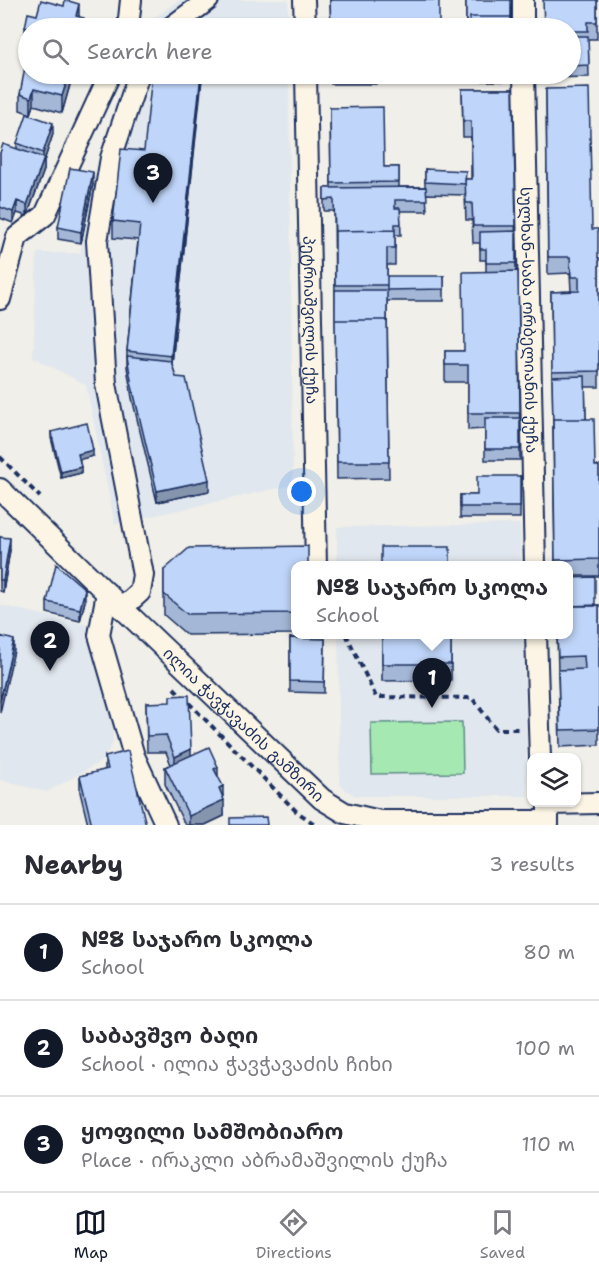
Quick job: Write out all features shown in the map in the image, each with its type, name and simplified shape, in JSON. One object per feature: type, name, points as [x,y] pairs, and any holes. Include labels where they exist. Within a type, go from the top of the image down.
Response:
[{"type":"street","points":[[129,18],[131,0]]},
{"type":"street","points":[[184,18],[208,0]]},
{"type":"street","points":[[304,0],[305,18]]},
{"type":"street","points":[[523,0],[524,18]]},
{"type":"street","points":[[0,299],[17,237],[45,215],[105,84]]},
{"type":"street","points":[[122,608],[140,592],[143,575],[106,384],[97,241],[111,158],[136,84]]},
{"type":"street","name":"პეტრიაშვილის ქუჩა","points":[[306,84],[316,561]]},
{"type":"street","name":"სულხან-საბა ორბელიანის ქუჩა","points":[[524,84],[535,561]]},
{"type":"street","name":"ილია ჭავჭავაძის გამზირი","points":[[0,489],[322,799],[345,813],[380,821],[548,813],[599,803]]},
{"type":"street","points":[[106,592],[99,635],[134,756],[166,825]]},
{"type":"street","points":[[536,639],[540,753]]},
{"type":"path","points":[[0,457],[40,498]]},
{"type":"path","points":[[348,639],[376,697],[472,698],[496,729],[538,729]]},
{"type":"shaded area","points":[[179,0],[288,0],[289,18],[154,18]]},
{"type":"shaded area","points":[[122,84],[289,84],[293,485],[115,524],[86,385],[33,357],[37,253],[80,253],[97,163]]},
{"type":"shaded area","points":[[520,524],[521,561],[337,561],[337,527]]},
{"type":"shaded area","points":[[0,605],[88,625],[113,718],[113,742],[102,761],[47,792],[0,780]]},
{"type":"shaded area","points":[[338,639],[523,639],[527,796],[356,796],[340,784]]},
{"type":"green space","points":[[462,722],[463,773],[372,774],[371,723]]},
{"type":"building","points":[[41,0],[64,6],[65,0],[79,4],[76,16],[84,18],[27,18],[28,13],[37,15]]},
{"type":"building","points":[[330,0],[439,0],[439,18],[331,18]]},
{"type":"building","points":[[466,0],[511,0],[511,17],[466,18]]},
{"type":"building","points":[[543,0],[597,0],[597,22],[588,22],[588,31],[581,31],[581,18],[544,18]]},
{"type":"building","points":[[470,17],[511,17],[511,18]]},
{"type":"building","points":[[581,36],[588,36],[589,65],[581,65]]},
{"type":"building","points":[[22,84],[66,84],[62,96],[34,89],[31,98],[20,94]]},
{"type":"building","points":[[151,84],[200,84],[171,356],[127,351],[140,224],[113,221],[121,149],[144,151]]},
{"type":"building","points":[[589,88],[592,229],[598,229],[599,371],[552,372],[551,292],[579,291],[579,277],[571,277],[570,257],[548,257],[546,89]]},
{"type":"building","points":[[462,89],[513,89],[516,226],[473,226],[472,203],[466,203],[465,179],[472,179],[471,121],[463,121]]},
{"type":"building","points":[[383,107],[384,167],[399,167],[399,182],[331,183],[330,108]]},
{"type":"building","points":[[27,114],[53,123],[43,153],[17,143]]},
{"type":"building","points":[[3,144],[44,158],[27,205],[17,201],[13,212],[0,207],[0,153]]},
{"type":"building","points":[[70,168],[93,172],[81,232],[58,227]]},
{"type":"building","points":[[425,169],[466,171],[465,184],[425,182]]},
{"type":"building","points":[[426,187],[427,200],[395,200],[395,208],[400,208],[401,224],[395,224],[395,230],[335,231],[335,236],[334,199],[324,200],[324,188]]},
{"type":"building","points":[[395,230],[395,248],[387,248],[387,285],[335,285],[335,231]]},
{"type":"building","points":[[516,231],[516,263],[486,263],[486,249],[480,249],[480,232]]},
{"type":"building","points":[[518,271],[520,413],[468,413],[468,365],[445,365],[445,351],[464,351],[463,272]]},
{"type":"building","points":[[387,276],[444,276],[444,289],[387,290]]},
{"type":"building","points":[[335,290],[387,290],[387,320],[335,320]]},
{"type":"building","points":[[335,320],[387,320],[389,462],[337,462]]},
{"type":"building","points":[[127,356],[171,361],[176,377],[186,378],[209,480],[157,491]]},
{"type":"building","points":[[585,376],[586,419],[553,419],[553,424],[552,377]]},
{"type":"building","points":[[485,418],[520,418],[520,449],[485,449]]},
{"type":"building","points":[[553,419],[594,419],[595,466],[599,466],[599,559],[555,560]]},
{"type":"building","points":[[87,423],[93,450],[78,454],[81,467],[61,472],[51,432]]},
{"type":"building","points":[[477,476],[520,476],[520,507],[460,507],[460,495],[477,495]]},
{"type":"building","points":[[0,537],[10,538],[3,580],[0,580]]},
{"type":"building","points":[[308,546],[308,561],[291,561],[291,613],[187,614],[164,594],[164,570],[189,548]]},
{"type":"building","points":[[381,547],[450,547],[450,561],[381,561]]},
{"type":"building","points":[[56,564],[85,589],[80,609],[47,602]]},
{"type":"building","points":[[595,577],[595,606],[573,606],[573,578]]},
{"type":"building","points":[[599,605],[599,729],[560,730],[558,670],[585,669],[584,656],[558,657],[557,639],[573,639],[573,606]]},
{"type":"building","points":[[0,636],[14,640],[0,701]]},
{"type":"building","points":[[290,638],[325,639],[324,682],[290,681]]},
{"type":"building","points":[[382,639],[451,639],[451,664],[382,664]]},
{"type":"building","points":[[189,695],[191,749],[175,757],[166,735],[147,736],[146,703],[170,702],[170,696]]},
{"type":"building","points":[[209,747],[218,767],[214,769],[223,786],[219,788],[224,800],[189,816],[165,767]]},
{"type":"building","points":[[128,751],[146,825],[92,825],[80,776],[108,769],[105,757]]},
{"type":"building","points":[[266,817],[267,825],[230,825],[230,818]]},
{"type":"place","name":"ყოფილი სამშობიარო","points":[[153,203]]},
{"type":"place","name":"საბავშვო ბაღი","points":[[50,671]]},
{"type":"place","name":"№8 საჯარო სკოლა","points":[[432,708]]}]
